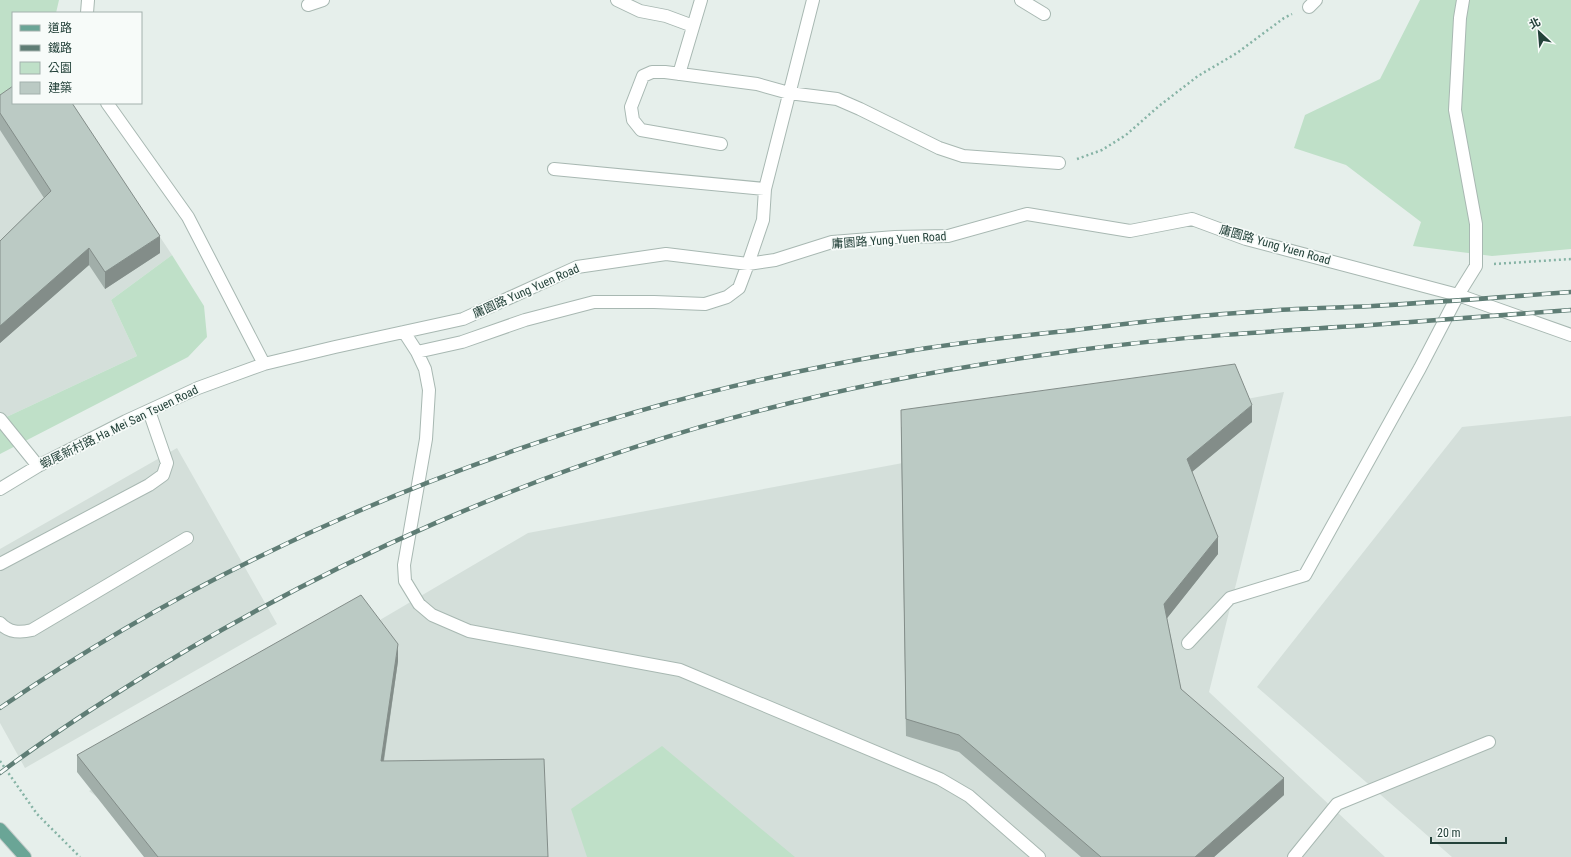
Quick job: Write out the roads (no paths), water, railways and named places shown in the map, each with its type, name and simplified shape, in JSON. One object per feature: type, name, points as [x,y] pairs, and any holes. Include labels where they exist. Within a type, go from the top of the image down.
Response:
[{"type":"main road","points":[[0,830],[25,857]]},
{"type":"street","points":[[87,12],[88,0]]},
{"type":"street","points":[[308,5],[323,0]]},
{"type":"street","points":[[617,0],[640,11],[666,16],[693,26]]},
{"type":"street","points":[[679,74],[701,0]]},
{"type":"street","points":[[417,352],[462,342],[526,320],[594,302],[705,304],[727,297],[739,288],[762,220],[766,188],[813,0]]},
{"type":"street","points":[[1021,0],[1044,14]]},
{"type":"street","points":[[1188,643],[1230,598],[1305,575],[1420,368],[1458,295],[1476,266],[1476,224],[1455,110],[1460,18],[1463,0]]},
{"type":"street","points":[[721,144],[641,130],[633,120],[631,107],[643,76],[652,72],[679,74],[757,84],[789,94],[837,99],[939,148],[963,156],[1059,163]]},
{"type":"street","points":[[108,104],[188,217],[264,364]]},
{"type":"street","points":[[554,169],[766,188]]},
{"type":"street","name":"庸園路 Yung Yuen Road","points":[[462,319],[577,267],[666,254],[748,264],[775,260],[832,242],[895,237],[948,236],[1028,214],[1130,231],[1192,219],[1246,239],[1458,295],[1571,335]]},
{"type":"street","name":"蝦尾新村路 Ha Mei San Tsuen Road","points":[[0,489],[38,466],[198,388],[264,364],[462,319]]},
{"type":"street","points":[[404,332],[417,352],[425,369],[429,390],[426,439],[404,565],[405,581],[419,604],[432,615],[469,631],[680,670],[940,779],[969,796],[1039,857]]},
{"type":"street","points":[[0,564],[149,485],[163,475],[167,463],[149,411]]},
{"type":"street","points":[[0,419],[38,466]]},
{"type":"street","points":[[0,622],[12,632],[32,630],[187,538]]},
{"type":"street","points":[[1294,857],[1336,804],[1489,742]]},
{"type":"railway","points":[[0,708],[102,642],[209,582],[319,529],[432,481],[548,439],[665,404],[784,375],[946,345],[1218,315],[1292,309],[1360,307],[1571,292]]},
{"type":"railway","points":[[0,773],[93,708],[125,688],[276,600],[355,560],[435,523],[516,490],[598,459],[682,433],[766,409],[844,390],[1000,361],[1079,350],[1152,341],[1225,335],[1571,310]]}]
